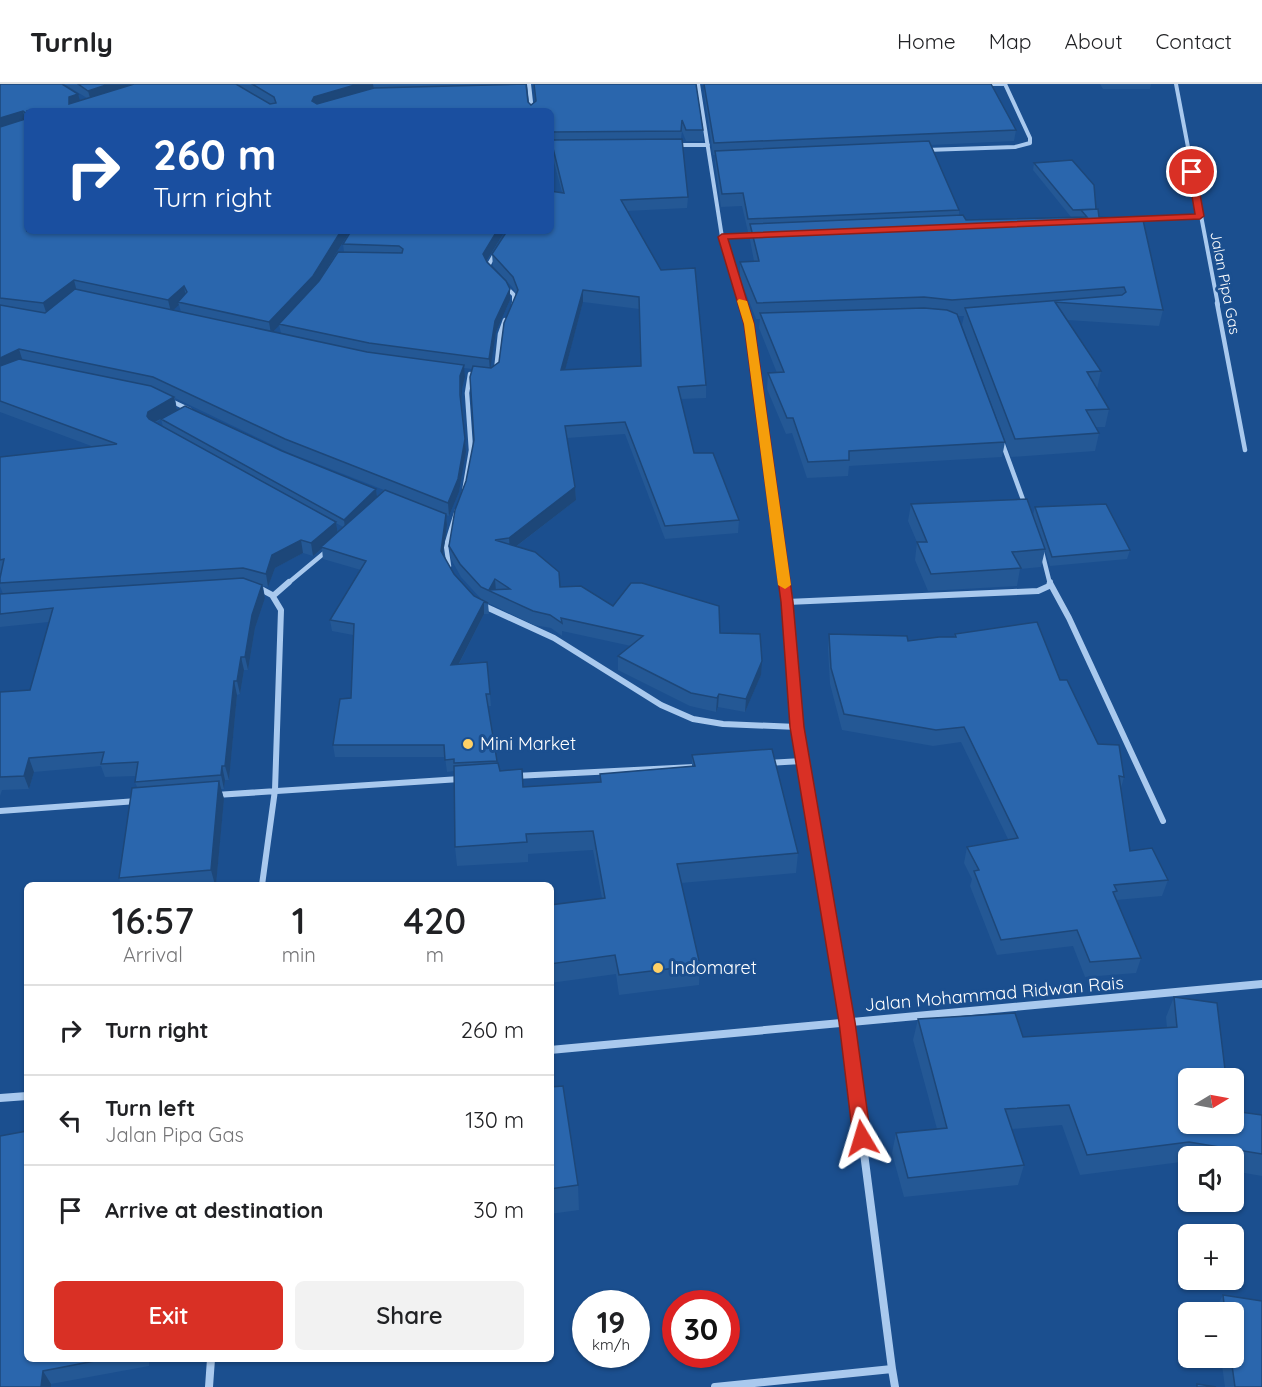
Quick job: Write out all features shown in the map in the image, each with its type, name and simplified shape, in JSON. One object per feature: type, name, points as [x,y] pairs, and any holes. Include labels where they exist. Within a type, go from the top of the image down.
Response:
[{"type":"street","points":[[529,84],[532,108]]},
{"type":"street","points":[[923,150],[1015,147],[1030,143],[1030,138],[1004,84],[974,85]]},
{"type":"street","name":"Jalan Pipa Gas","points":[[1176,84],[1245,450]]},
{"type":"street","points":[[710,89],[699,87],[722,237],[749,324],[787,602],[797,727],[847,1022],[895,1387]]},
{"type":"street","points":[[518,90],[530,90]]},
{"type":"street","points":[[665,145],[708,145]]},
{"type":"street","points":[[710,159],[721,158]]},
{"type":"street","points":[[1118,220],[1200,216]]},
{"type":"street","points":[[722,237],[767,235]]},
{"type":"street","points":[[496,279],[488,266],[497,250]]},
{"type":"street","points":[[491,376],[496,372],[500,334],[515,301],[512,291],[501,283]]},
{"type":"street","points":[[749,324],[760,324]]},
{"type":"street","points":[[459,372],[479,375]]},
{"type":"street","points":[[453,574],[446,560],[447,546],[452,522],[463,493],[471,452],[466,406],[466,389],[470,374]]},
{"type":"street","points":[[164,398],[197,413]]},
{"type":"street","points":[[179,414],[187,409]]},
{"type":"street","points":[[998,430],[1029,517]]},
{"type":"street","points":[[273,596],[338,541]]},
{"type":"street","points":[[1041,550],[1050,583],[1069,618],[1163,821]]},
{"type":"street","points":[[787,602],[1025,593],[1046,588],[1050,583]]},
{"type":"street","points":[[246,586],[264,589],[273,596],[281,610],[275,790],[262,882]]},
{"type":"street","points":[[479,604],[554,638],[661,705],[685,716],[723,724],[797,727]]},
{"type":"street","points":[[755,764],[802,761]]},
{"type":"street","points":[[507,776],[708,766]]},
{"type":"street","points":[[207,796],[472,778]]},
{"type":"street","points":[[0,811],[149,800]]},
{"type":"street","name":"Jalan Mohammad Ridwan Rais","points":[[554,1050],[1262,984]]},
{"type":"street","points":[[0,1098],[24,1096]]},
{"type":"street","points":[[208,1387],[211,1362]]},
{"type":"street","points":[[715,1387],[892,1369]]},
{"type":"building","points":[[0,84],[62,84],[78,94],[69,97],[69,104],[134,84],[236,84],[270,104],[276,103],[274,97],[252,84],[358,84],[314,97],[312,101],[317,104],[374,88],[526,84],[528,102],[531,105],[536,101],[534,84],[696,84],[703,130],[686,130],[682,120],[681,131],[554,132],[554,108],[24,108],[24,112],[0,118]]},
{"type":"building","points":[[78,84],[109,84],[88,91]]},
{"type":"building","points":[[704,84],[991,84],[1016,130],[714,143]]},
{"type":"building","points":[[24,119],[24,234],[339,234],[313,276],[269,322],[178,302],[187,292],[184,286],[168,300],[74,280],[43,303],[0,298],[0,127]]},
{"type":"building","points":[[682,139],[688,197],[621,200],[661,270],[695,268],[706,385],[678,387],[694,453],[713,453],[739,520],[665,526],[625,422],[565,426],[575,487],[509,538],[495,540],[535,552],[559,572],[560,587],[581,586],[613,606],[631,583],[642,583],[719,606],[720,633],[760,634],[762,661],[746,699],[719,694],[717,698],[691,693],[618,656],[643,636],[561,618],[562,623],[550,615],[533,611],[481,587],[460,564],[449,546],[455,510],[466,481],[474,440],[470,377],[473,366],[491,368],[499,362],[504,323],[518,290],[513,277],[492,254],[505,234],[554,234],[554,192],[564,193],[554,152],[554,140]],"holes":[[[583,290],[639,297],[641,366],[561,370]],[[495,579],[510,589],[489,590]]]},
{"type":"building","points":[[929,141],[959,210],[748,219],[743,193],[722,194],[715,151]]},
{"type":"building","points":[[1072,160],[1094,185],[1096,209],[1073,210],[1034,163]]},
{"type":"building","points":[[1098,209],[1099,217],[1143,220],[1163,310],[1055,302],[1101,371],[1087,372],[1109,409],[1086,410],[1099,433],[1015,439],[965,308],[1122,295],[1126,292],[1124,287],[952,300],[924,297],[757,303],[740,262],[759,261],[750,224],[963,215],[966,220],[1087,217],[1081,210]]},
{"type":"building","points":[[349,234],[495,234],[483,254],[510,289],[495,321],[489,359],[369,343],[279,324],[319,281],[338,252],[402,253],[403,249],[399,246],[343,244]]},
{"type":"building","points":[[75,289],[367,352],[464,365],[460,376],[460,395],[465,439],[458,479],[448,503],[285,439],[153,377],[19,349],[0,358],[0,305],[45,313]]},
{"type":"building","points":[[924,308],[947,310],[957,314],[1005,442],[849,451],[849,460],[808,462],[793,418],[787,418],[768,373],[784,372],[760,313]]},
{"type":"building","points":[[19,359],[151,386],[174,397],[148,412],[149,419],[336,522],[311,543],[301,540],[272,555],[266,574],[243,568],[0,583],[4,559],[0,560],[0,457],[117,444],[0,401],[0,366]]},
{"type":"building","points":[[185,406],[282,451],[376,489],[344,520],[161,419]]},
{"type":"building","points":[[385,490],[446,514],[441,551],[454,574],[474,596],[488,603],[484,602],[451,665],[487,662],[490,694],[486,694],[497,761],[454,763],[454,759],[445,760],[444,745],[333,745],[340,699],[351,698],[354,624],[330,620],[366,561],[321,547]]},
{"type":"building","points":[[1027,499],[1045,549],[1012,552],[1021,568],[931,574],[917,542],[927,542],[911,504]]},
{"type":"building","points":[[1106,504],[1130,550],[1052,557],[1035,507]]},
{"type":"building","points":[[243,578],[262,585],[252,615],[245,657],[241,657],[237,681],[234,681],[225,766],[222,766],[221,775],[135,782],[138,762],[101,764],[104,752],[29,758],[24,776],[0,777],[0,692],[30,690],[53,608],[0,614],[0,594]]},
{"type":"building","points":[[1037,622],[1060,680],[1067,680],[1098,744],[1119,745],[1124,777],[1119,776],[1130,851],[1152,848],[1168,880],[1114,885],[1117,891],[1113,892],[1141,958],[1090,962],[1077,930],[1001,940],[974,871],[979,870],[967,847],[1018,838],[964,727],[936,730],[844,714],[831,668],[829,634],[907,636],[908,641],[956,637],[955,634]]},
{"type":"building","points":[[772,749],[798,853],[677,864],[700,965],[619,975],[615,955],[554,963],[554,904],[605,898],[593,831],[526,834],[527,842],[455,847],[454,766],[498,763],[500,771],[522,769],[523,787],[601,782],[600,774],[695,766],[692,755]]},
{"type":"building","points":[[219,781],[211,870],[119,878],[132,788]]},
{"type":"building","points":[[1174,997],[1217,1003],[1225,1068],[1178,1068],[1178,1134],[1244,1134],[1244,1113],[1262,1115],[1262,1154],[1244,1151],[1244,1146],[1213,1146],[1189,1142],[1087,1155],[1069,1105],[1005,1109],[1024,1165],[908,1178],[896,1133],[947,1128],[918,1019],[1015,1013],[1023,1037],[1177,1027]]},
{"type":"building","points":[[563,1086],[578,1185],[554,1188],[554,1087]]},
{"type":"building","points":[[24,1132],[24,1362],[90,1362],[43,1371],[41,1387],[0,1387],[0,1136]]},
{"type":"building","points":[[1223,1295],[1262,1301],[1262,1387],[1235,1387],[1232,1368],[1244,1368],[1244,1302],[1224,1302]]},
{"type":"building","points":[[1197,1384],[1216,1387],[1197,1387]]},
{"type":"slow traffic","points":[[742,301],[749,324],[785,585]]},
{"type":"place","name":"Mini Market","points":[[468,744]]},
{"type":"place","name":"Indomaret","points":[[658,968]]},
{"type":"route","points":[[862,1138],[847,1022],[797,727],[787,602],[749,324],[722,237],[1200,216],[1192,172]]}]
